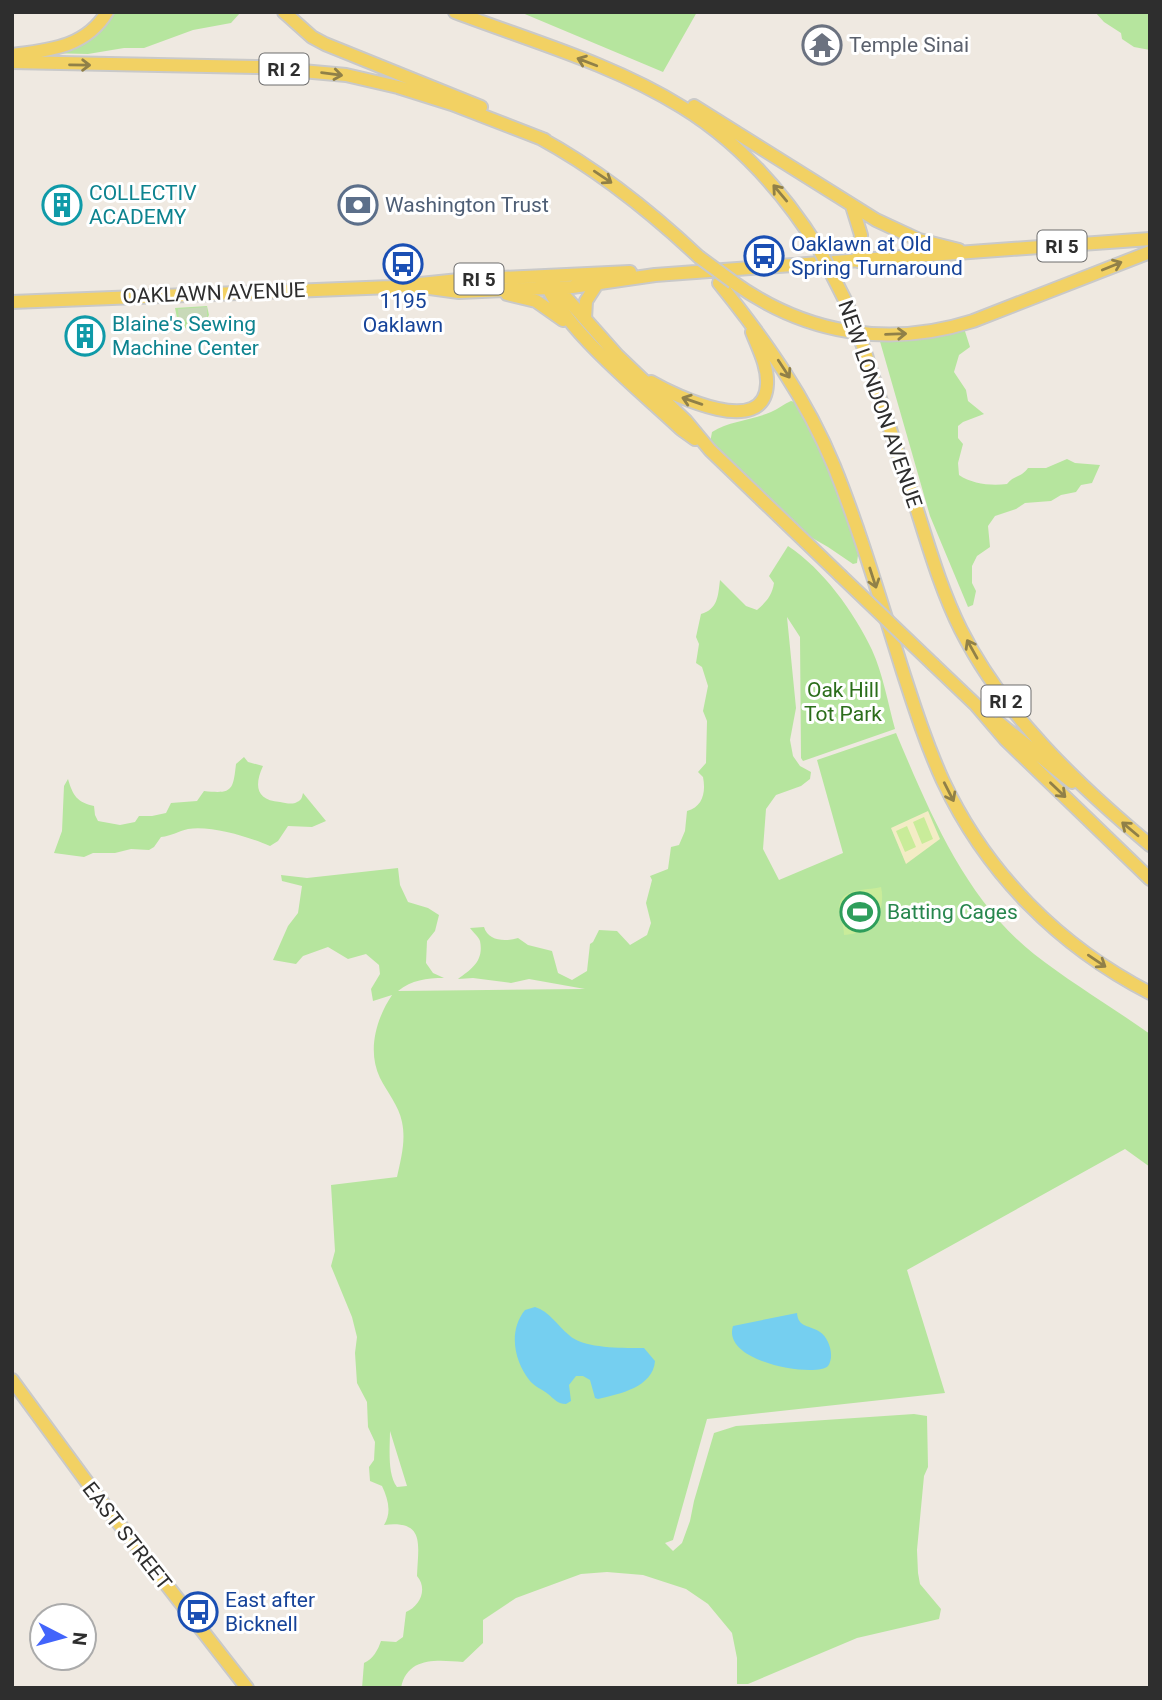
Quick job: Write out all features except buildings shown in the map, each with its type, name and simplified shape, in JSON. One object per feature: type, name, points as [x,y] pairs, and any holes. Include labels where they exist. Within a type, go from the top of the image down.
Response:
[{"type":"main road","points":[[12,55],[68,45],[93,31],[107,12]]},
{"type":"main road","points":[[284,12],[303,30],[325,44],[480,107],[545,141]]},
{"type":"main road","name":"NEW LONDON AVENUE","points":[[455,12],[596,65],[650,89],[685,109],[744,156],[793,209],[820,249],[847,304],[941,582],[965,637],[1008,703],[1047,747],[1111,813],[1150,845]]},
{"type":"main road","name":"RI 2","points":[[12,62],[258,67],[346,75],[398,87],[452,104],[545,141],[624,192],[699,257],[745,313],[789,378],[814,424],[833,466],[925,736],[943,781],[968,826],[1011,887],[1048,924],[1092,958],[1150,993]]},
{"type":"main road","points":[[650,89],[687,102],[852,206],[906,235],[973,253]]},
{"type":"main road","points":[[852,206],[861,235],[859,261]]},
{"type":"main road","name":"OAKLAWN AVENUE","points":[[12,302],[415,286],[458,280],[597,284],[654,275],[1150,239]]},
{"type":"main road","points":[[699,257],[766,304],[813,323],[861,333],[903,334],[944,329],[973,321],[1150,252]]},
{"type":"main road","name":"OAKLAWN AVENUE","points":[[415,286],[482,292],[633,272],[654,275]]},
{"type":"main road","points":[[550,284],[633,371],[686,421],[710,450],[976,705],[1111,813]]},
{"type":"main road","points":[[550,284],[558,305],[594,348]]},
{"type":"main road","points":[[585,319],[586,300],[597,284]]},
{"type":"main road","points":[[482,292],[517,295],[536,301],[560,317],[681,429],[710,450]]},
{"type":"main road","points":[[633,371],[663,389],[703,405],[736,411],[751,408],[762,400],[768,383],[763,360],[745,313]]},
{"type":"main road","points":[[976,705],[1006,740],[1150,879]]},
{"type":"main road","name":"EAST STREET","points":[[12,1380],[76,1469],[247,1688]]},
{"type":"green space","points":[[108,12],[240,13],[231,23],[193,30],[144,48],[124,48],[88,54],[45,53],[59,49]]},
{"type":"green space","points":[[520,12],[697,12],[663,72]]},
{"type":"green space","points":[[1095,12],[1150,12],[1150,50],[1134,47],[1122,39],[1121,33],[1104,22]]},
{"type":"green space","points":[[207,306],[209,315],[203,327],[190,331],[178,323],[175,308]]},
{"type":"green space","points":[[207,307],[207,319],[179,320],[178,309]]},
{"type":"green space","points":[[963,325],[970,347],[959,355],[954,372],[966,390],[968,401],[984,414],[958,426],[958,438],[963,444],[958,463],[959,475],[976,482],[1001,485],[1007,484],[1028,468],[1046,468],[1067,459],[1075,463],[1100,465],[1092,483],[1081,485],[1076,492],[1061,495],[1051,501],[1025,503],[995,516],[988,526],[990,547],[977,556],[972,566],[972,583],[976,591],[973,605],[968,607],[930,516],[879,338]]},
{"type":"green space","points":[[791,401],[802,404],[845,505],[858,555],[857,563],[853,564],[800,531],[790,517],[745,480],[710,443],[712,432],[719,428],[764,415]]},
{"type":"green space","name":"Oak Hill Tot Park","points":[[788,546],[813,567],[836,592],[856,621],[876,659],[895,729],[803,761],[800,637],[787,617],[796,708],[790,740],[793,756],[800,766],[811,772],[810,779],[801,786],[776,795],[766,809],[763,849],[779,880],[843,853],[817,760],[896,733],[936,824],[988,908],[1034,954],[1150,1034],[1150,1167],[1125,1149],[907,1270],[945,1393],[707,1419],[673,1540],[665,1543],[673,1551],[682,1543],[690,1521],[714,1433],[736,1426],[914,1414],[927,1416],[928,1467],[924,1476],[917,1550],[918,1573],[920,1584],[941,1609],[939,1619],[857,1638],[748,1684],[737,1684],[737,1658],[732,1633],[708,1604],[686,1589],[643,1575],[607,1572],[581,1574],[516,1598],[483,1620],[483,1643],[463,1662],[434,1661],[417,1665],[404,1678],[401,1688],[362,1688],[364,1663],[375,1654],[381,1641],[396,1642],[403,1637],[406,1612],[419,1601],[422,1592],[417,1576],[417,1537],[407,1526],[384,1525],[388,1510],[386,1496],[382,1486],[370,1481],[369,1467],[374,1460],[375,1442],[368,1427],[367,1402],[357,1383],[357,1337],[352,1317],[331,1266],[335,1251],[331,1185],[397,1177],[399,1170],[403,1143],[402,1122],[396,1105],[380,1078],[374,1057],[375,1035],[392,995],[373,1001],[371,989],[380,974],[379,965],[366,954],[348,959],[328,947],[303,956],[296,964],[273,960],[288,926],[298,913],[302,886],[282,881],[281,875],[307,878],[398,868],[400,885],[408,902],[428,908],[439,915],[435,931],[427,941],[426,963],[433,973],[444,978],[419,980],[398,991],[585,989],[529,979],[511,983],[473,978],[458,979],[472,968],[480,954],[480,941],[470,928],[484,927],[493,938],[518,938],[528,945],[552,951],[558,973],[572,980],[587,971],[590,944],[599,930],[617,931],[630,945],[647,935],[651,923],[646,903],[652,880],[650,876],[668,869],[671,847],[679,845],[685,831],[687,811],[700,802],[704,788],[703,777],[698,772],[706,763],[707,721],[703,711],[708,686],[702,667],[696,663],[699,644],[696,637],[701,614],[714,605],[720,580],[746,606],[757,610],[772,592],[774,583],[769,576]],"holes":[[[390,1431],[407,1486],[397,1487],[394,1482],[390,1460]]]},
{"type":"green space","points":[[244,757],[248,762],[263,766],[258,780],[262,795],[272,801],[293,803],[301,799],[303,793],[326,821],[312,827],[288,826],[278,841],[270,846],[230,833],[197,828],[161,837],[149,850],[93,853],[84,857],[54,853],[62,831],[64,786],[68,779],[76,797],[94,806],[98,821],[120,825],[135,822],[139,816],[166,813],[171,803],[197,801],[204,791],[226,791],[234,780],[236,764]]},
{"type":"green space","points":[[924,817],[933,839],[922,844],[913,822]]},
{"type":"green space","points":[[907,826],[916,847],[905,852],[896,831]]},
{"type":"green space","name":"Batting Cages","points":[[881,887],[881,905],[874,920],[862,931],[844,935],[840,913],[842,899],[853,892]]},
{"type":"sand","points":[[928,811],[940,839],[906,864],[891,828]]},
{"type":"water","points":[[535,1307],[549,1315],[575,1340],[605,1347],[644,1348],[655,1361],[653,1370],[634,1388],[598,1399],[595,1398],[590,1380],[576,1376],[569,1385],[571,1401],[566,1404],[558,1402],[530,1381],[517,1355],[516,1327],[525,1310]]},
{"type":"water","points":[[797,1313],[802,1324],[820,1332],[826,1338],[831,1352],[828,1366],[807,1370],[772,1364],[741,1350],[733,1339],[733,1326]]},
{"type":"place","name":"Temple Sinai","points":[[822,45]]},
{"type":"place","name":"COLLECTIV ACADEMY","points":[[62,205]]},
{"type":"place","name":"Washington Trust","points":[[358,205]]},
{"type":"place","name":"Oaklawn at Old Spring Turnaround","points":[[764,256]]},
{"type":"place","name":"1195 Oaklawn","points":[[403,264]]},
{"type":"place","name":"Blaine's Sewing Machine Center","points":[[85,336]]},
{"type":"place","name":"Batting Cages","points":[[860,912]]},
{"type":"place","name":"East after Bicknell","points":[[198,1612]]}]
